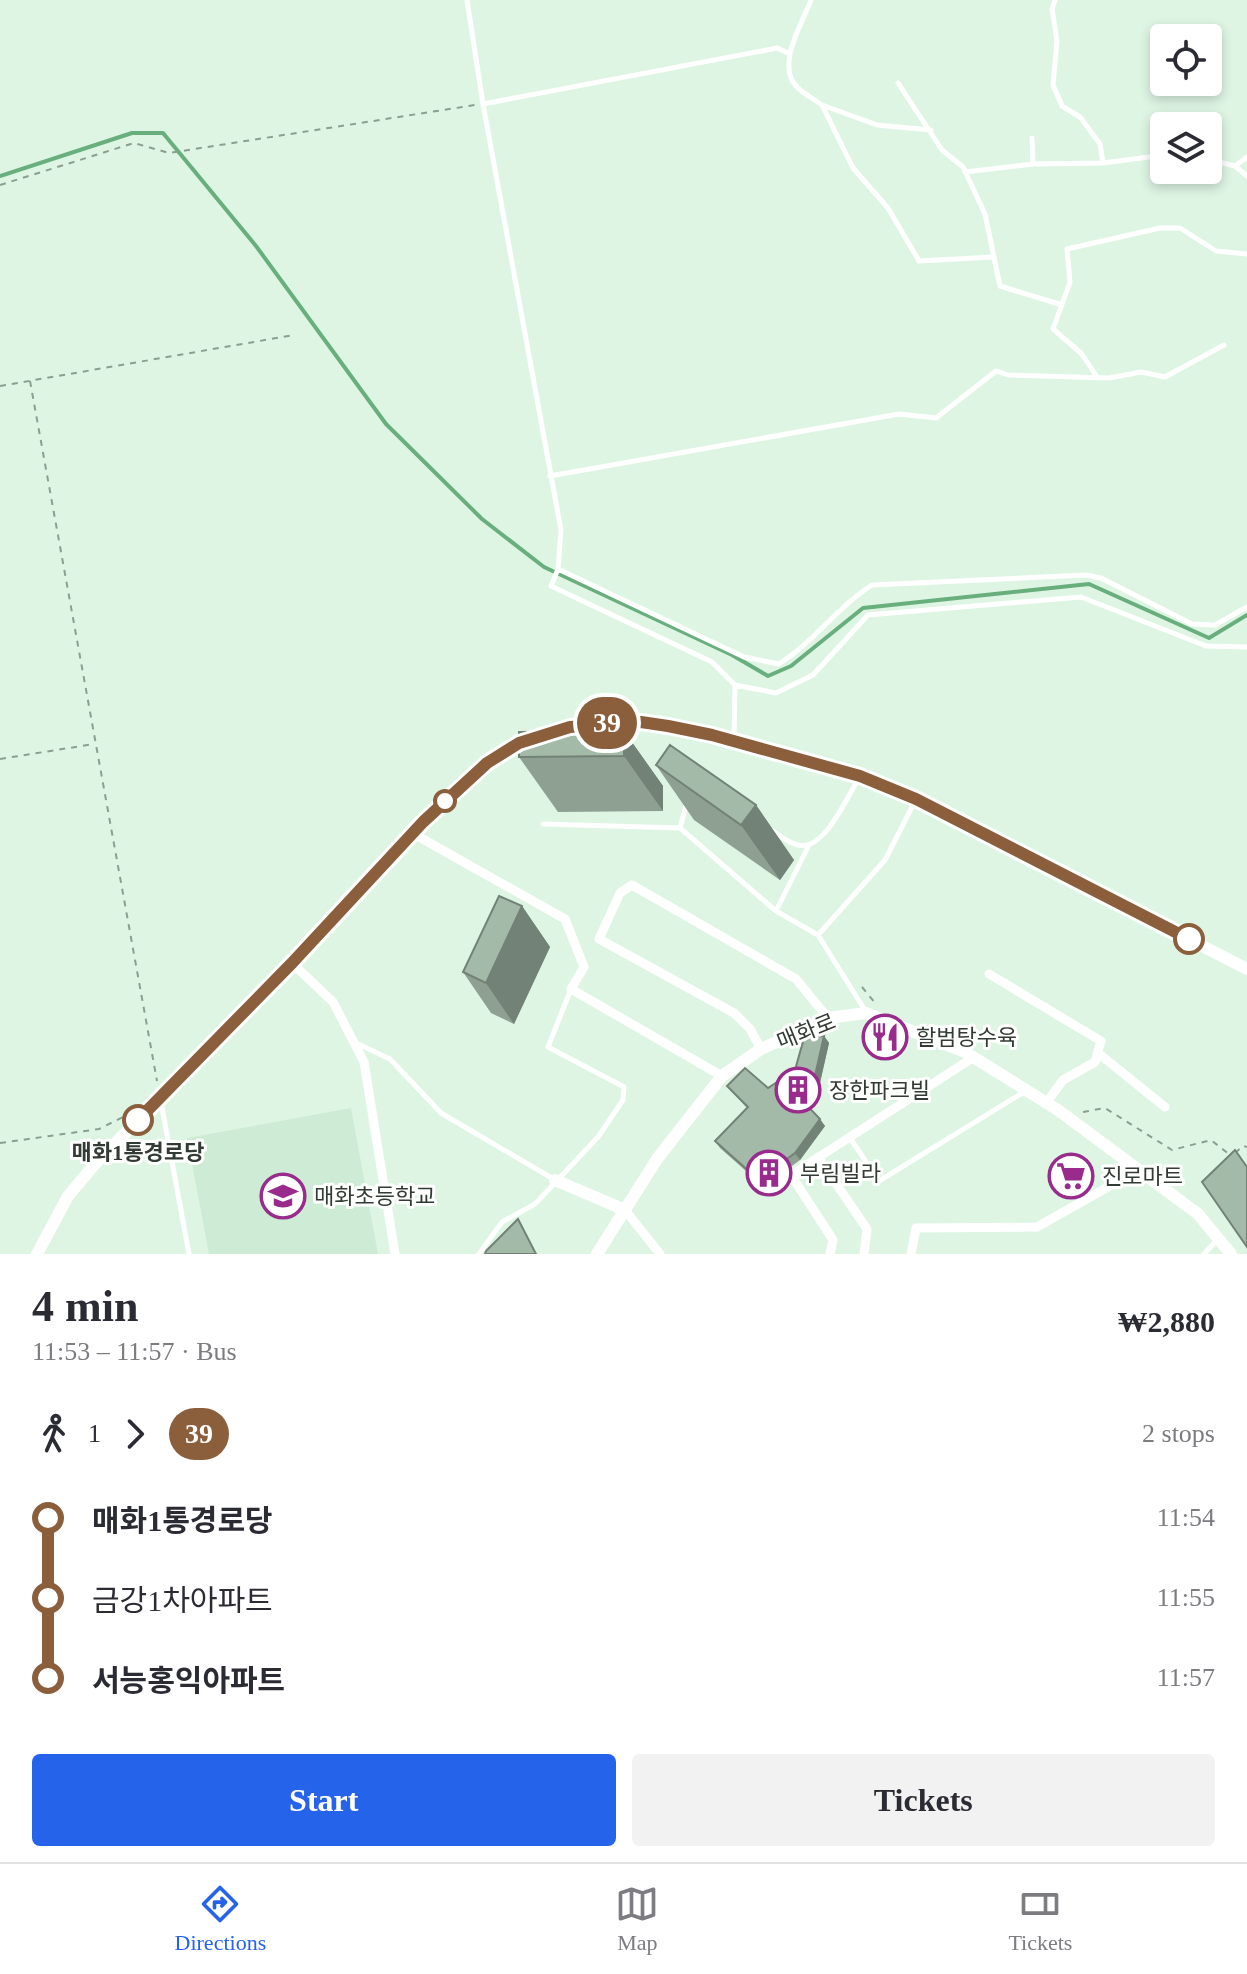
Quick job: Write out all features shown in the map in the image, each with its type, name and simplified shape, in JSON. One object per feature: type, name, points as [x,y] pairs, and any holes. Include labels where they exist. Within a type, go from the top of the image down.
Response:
[{"type":"street","points":[[37,1254],[68,1196],[94,1165],[292,963],[412,833],[495,757],[519,743],[548,733],[591,724],[641,722],[734,741],[860,776],[916,799],[1247,969]]},
{"type":"street","points":[[412,833],[565,919],[584,967],[571,989],[722,1076]]},
{"type":"street","points":[[761,1049],[750,1029],[734,1013],[599,939],[620,893],[632,885],[796,979],[828,1018]]},
{"type":"street","points":[[292,963],[333,1002],[364,1062],[395,1254]]},
{"type":"street","points":[[989,974],[1101,1041],[1095,1062],[1063,1080],[1046,1103]]},
{"type":"street","name":"매화로","points":[[597,1254],[657,1159],[722,1076],[761,1049],[828,1018],[866,1013],[974,1057],[1027,1090],[1198,1214],[1231,1254]]},
{"type":"street","points":[[1098,1053],[1165,1107]]},
{"type":"street","points":[[830,1254],[833,1240],[791,1175],[974,1057]]},
{"type":"street","points":[[818,1157],[867,1229],[864,1254]]},
{"type":"street","points":[[911,1254],[916,1228],[1037,1227],[1138,1170]]},
{"type":"street","points":[[555,1180],[625,1210],[660,1254]]},
{"type":"lane","points":[[467,0],[483,104],[561,530],[558,569],[551,586],[712,662],[735,685],[776,693],[813,675],[868,615],[1081,597],[1206,646],[1247,647]]},
{"type":"lane","points":[[811,0],[790,54],[788,67],[794,85],[822,105],[877,125],[931,130]]},
{"type":"lane","points":[[1055,0],[1052,9],[1057,41],[1053,85],[1062,106],[1080,117],[1100,144],[1103,163]]},
{"type":"lane","points":[[483,104],[777,48],[790,54]]},
{"type":"lane","points":[[898,83],[942,150],[965,172],[985,214],[1000,286],[1062,305]]},
{"type":"lane","points":[[822,105],[853,168],[888,208],[919,261],[994,257]]},
{"type":"lane","points":[[1032,138],[1033,164]]},
{"type":"lane","points":[[965,172],[1033,164],[1103,163],[1150,157]]},
{"type":"lane","points":[[1235,166],[1247,157]]},
{"type":"lane","points":[[1222,163],[1235,166],[1247,176]]},
{"type":"lane","points":[[1097,378],[1082,354],[1053,329],[1070,282],[1067,249],[1160,228],[1180,228],[1216,251],[1247,254]]},
{"type":"lane","points":[[550,476],[899,414],[936,418],[996,371],[1008,375],[1097,378],[1141,372],[1165,377],[1224,345]]},
{"type":"lane","points":[[558,569],[744,657],[779,664],[793,655],[852,597],[872,585],[1086,575],[1101,578],[1192,624],[1215,625],[1247,607]]},
{"type":"lane","points":[[734,741],[735,685]]},
{"type":"lane","points":[[776,911],[808,847],[820,840],[860,776]]},
{"type":"lane","points":[[680,828],[684,808],[691,796]]},
{"type":"lane","points":[[818,935],[885,860],[916,799]]},
{"type":"lane","points":[[762,823],[795,845],[808,847]]},
{"type":"lane","points":[[543,824],[680,828],[776,911],[818,935],[866,1013]]},
{"type":"lane","points":[[479,1254],[502,1222],[535,1204],[598,1137],[625,1093],[624,1087],[548,1047],[571,989]]},
{"type":"lane","points":[[353,1041],[390,1059],[441,1113],[555,1180]]},
{"type":"lane","points":[[850,1137],[879,1181],[1027,1090]]},
{"type":"lane","points":[[160,1097],[189,1254]]},
{"type":"lane","points":[[1204,1254],[1218,1239]]},
{"type":"path","points":[[0,185],[134,143],[169,153],[483,104]]},
{"type":"path","points":[[0,386],[294,335]]},
{"type":"path","points":[[30,381],[160,1097]]},
{"type":"path","points":[[0,759],[96,744]]},
{"type":"path","points":[[855,979],[884,1014]]},
{"type":"path","points":[[1078,1113],[1105,1108],[1172,1150],[1211,1140],[1232,1156],[1243,1146],[1247,1147]]},
{"type":"path","points":[[0,1143],[99,1129],[123,1116]]},
{"type":"shaded area","name":"매화초등학교","points":[[351,1108],[378,1254],[209,1254],[187,1138]]},
{"type":"building","points":[[624,731],[624,756],[519,757],[519,732]]},
{"type":"building","points":[[670,745],[756,805],[741,825],[656,765]]},
{"type":"building","points":[[499,896],[522,906],[486,983],[463,972]]},
{"type":"building","points":[[824,1036],[814,1080],[799,1097],[820,1119],[795,1153],[780,1164],[781,1173],[769,1189],[715,1141],[748,1107],[727,1086],[745,1068],[768,1088],[795,1070],[804,1038]]},
{"type":"building","points":[[1235,1150],[1247,1167],[1247,1247],[1202,1182]]},
{"type":"building","points":[[518,1219],[536,1254],[485,1254],[486,1251]]},
{"type":"waterway","points":[[0,176],[132,133],[163,133],[256,246],[386,424],[482,519],[544,567],[732,655],[768,676],[791,666],[863,608],[1089,584],[1209,638],[1247,615]]},
{"type":"bus line","name":"39","points":[[138,1120],[292,963],[423,822],[487,763],[519,743],[570,727],[611,722],[668,726],[860,776],[916,799],[1189,939]]},
{"type":"place","name":"할범탕수육","points":[[885,1037]]},
{"type":"place","name":"장한파크빌","points":[[798,1090]]},
{"type":"place","name":"매화1통경로당","points":[[138,1120]]},
{"type":"place","name":"부림빌라","points":[[769,1173]]},
{"type":"place","name":"진로마트","points":[[1071,1176]]},
{"type":"place","name":"매화초등학교","points":[[283,1196]]}]
